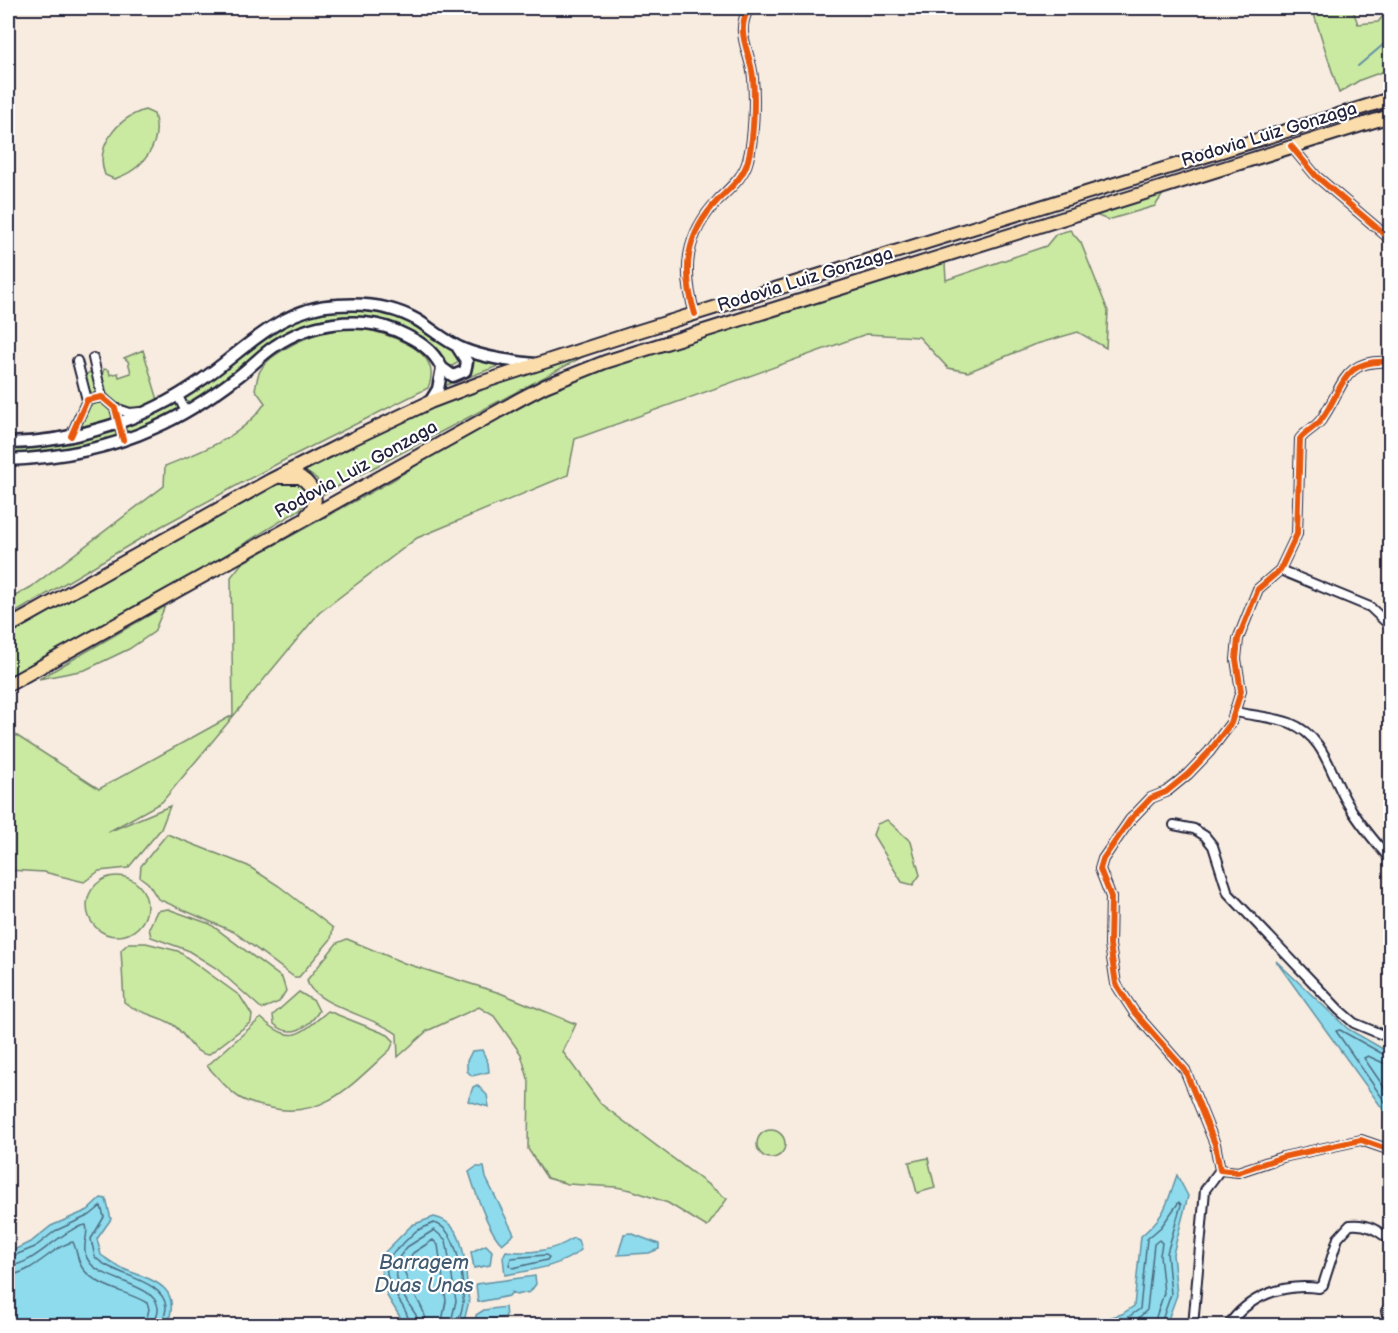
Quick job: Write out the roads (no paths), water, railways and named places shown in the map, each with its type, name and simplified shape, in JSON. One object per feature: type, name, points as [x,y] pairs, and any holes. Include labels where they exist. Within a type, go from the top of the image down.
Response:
[{"type":"highway","name":"Rodovia Luiz Gonzaga","points":[[8,627],[271,480],[430,402],[534,364],[1390,99]]},
{"type":"highway","name":"Rodovia Luiz Gonzaga","points":[[8,685],[293,524],[537,390],[571,374],[825,291],[1390,116]]},
{"type":"highway","points":[[271,480],[293,475],[307,481],[311,486],[314,494],[313,508],[293,524]]},
{"type":"main road","points":[[8,443],[71,436],[119,423],[147,411],[178,396],[260,333],[284,319],[318,307],[362,304],[390,309],[414,318],[456,345],[485,356],[534,364]]},
{"type":"main road","points":[[8,460],[74,453],[123,440],[186,412],[239,376],[276,345],[308,329],[326,325],[364,323],[392,329],[428,348],[442,368],[453,376],[465,371],[467,362],[456,345]]},
{"type":"main road","points":[[430,402],[438,389],[442,368]]},
{"type":"street","points":[[695,314],[687,284],[690,248],[705,215],[740,177],[748,158],[753,75],[741,31],[749,8]]},
{"type":"street","points":[[1291,146],[1316,176],[1390,239]]},
{"type":"street","points":[[93,357],[102,397],[115,408],[130,412],[147,411]]},
{"type":"street","points":[[71,436],[87,400],[77,361]]},
{"type":"street","points":[[1192,1326],[1205,1190],[1220,1170],[1215,1144],[1185,1070],[1134,1012],[1116,984],[1110,945],[1110,888],[1100,869],[1103,859],[1130,820],[1151,798],[1166,792],[1188,774],[1225,733],[1236,712],[1241,691],[1236,658],[1238,639],[1258,589],[1280,570],[1297,534],[1300,439],[1317,426],[1344,376],[1371,362],[1390,362]]},
{"type":"street","points":[[80,370],[88,371],[95,366]]},
{"type":"street","points":[[178,396],[186,412]]},
{"type":"street","points":[[87,400],[102,397]]},
{"type":"street","points":[[115,408],[123,440]]},
{"type":"street","points":[[1280,570],[1336,596],[1370,607],[1390,626]]},
{"type":"street","points":[[1236,712],[1290,723],[1315,741],[1326,755],[1336,783],[1349,806],[1390,859]]},
{"type":"street","points":[[1174,825],[1194,829],[1205,836],[1213,846],[1228,893],[1340,1010],[1354,1023],[1390,1038]]},
{"type":"street","points":[[1220,1170],[1238,1172],[1283,1157],[1361,1140],[1390,1150]]},
{"type":"street","points":[[1228,1326],[1241,1308],[1259,1297],[1283,1289],[1319,1288],[1323,1285],[1338,1238],[1350,1225],[1360,1224],[1371,1227],[1390,1240]]},
{"type":"street","points":[[1390,1306],[1386,1311],[1390,1324]]},
{"type":"water","points":[[1276,961],[1348,1029],[1390,1053],[1390,1119]]},
{"type":"water","points":[[482,1050],[489,1072],[472,1076],[467,1071],[467,1061],[472,1051]]},
{"type":"water","points":[[477,1085],[487,1095],[489,1107],[468,1101],[473,1087]]},
{"type":"water","points":[[476,1167],[484,1167],[486,1178],[514,1234],[502,1244],[487,1221],[475,1190],[469,1172]]},
{"type":"water","points":[[1177,1175],[1188,1196],[1173,1254],[1177,1295],[1166,1325],[1096,1325],[1098,1321],[1122,1314],[1134,1306],[1141,1236],[1161,1215]]},
{"type":"water","points":[[101,1198],[106,1199],[111,1219],[97,1239],[101,1255],[121,1268],[152,1280],[167,1292],[171,1300],[171,1311],[167,1325],[8,1325],[8,1253],[32,1241],[51,1226],[88,1210]]},
{"type":"water","name":"Barragem Duas Unas","points":[[434,1217],[446,1221],[460,1239],[469,1301],[463,1325],[405,1325],[387,1296],[380,1265],[382,1255],[412,1225]]},
{"type":"water","points":[[630,1233],[659,1244],[659,1249],[649,1253],[618,1255],[624,1234]]},
{"type":"water","points":[[573,1238],[578,1240],[581,1250],[573,1256],[545,1267],[505,1275],[503,1257],[506,1251],[541,1250],[558,1246]]},
{"type":"water","points":[[486,1245],[492,1251],[490,1265],[474,1268],[471,1252]]},
{"type":"water","points":[[535,1276],[536,1284],[530,1292],[516,1295],[512,1292],[509,1296],[478,1302],[476,1284]]},
{"type":"water","points":[[505,1307],[506,1317],[476,1322],[476,1315],[484,1310]]},
{"type":"waterway","points":[[1358,66],[1390,39]]}]
